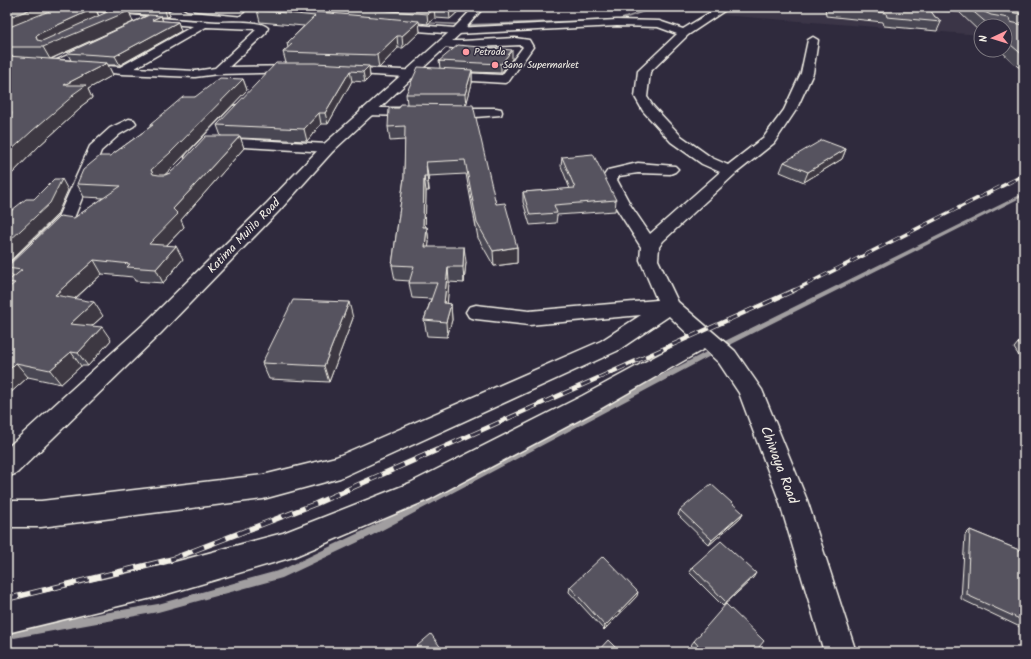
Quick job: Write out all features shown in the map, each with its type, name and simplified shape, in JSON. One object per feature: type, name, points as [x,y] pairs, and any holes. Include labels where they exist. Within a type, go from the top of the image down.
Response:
[{"type":"main road","name":"Katima Mulilo Road","points":[[7,465],[159,322],[267,213],[328,148],[408,74],[457,38],[479,7]]},
{"type":"street","points":[[7,12],[15,7],[67,13],[204,24],[257,26],[263,28],[261,33],[218,71]]},
{"type":"street","points":[[47,21],[82,7]]},
{"type":"street","points":[[187,7],[247,13]]},
{"type":"street","points":[[724,7],[702,23],[684,33],[644,71],[641,97],[648,108],[676,139],[707,161],[730,172]]},
{"type":"street","points":[[130,29],[173,10]]},
{"type":"street","points":[[98,26],[118,17]]},
{"type":"street","points":[[457,38],[617,23],[702,23]]},
{"type":"street","points":[[122,71],[204,24]]},
{"type":"street","points":[[659,24],[684,33]]},
{"type":"street","points":[[332,70],[459,75],[505,79],[528,48],[525,42],[514,40],[480,48],[457,38],[380,25]]},
{"type":"street","points":[[670,306],[649,260],[650,247],[656,238],[730,172],[769,140],[790,110],[807,73],[813,40]]},
{"type":"street","points":[[102,42],[50,64],[122,71],[195,74],[218,71],[310,69]]},
{"type":"street","points":[[430,74],[440,64]]},
{"type":"street","points":[[459,75],[468,64]]},
{"type":"street","points":[[264,80],[275,69]]},
{"type":"street","points":[[181,169],[248,98]]},
{"type":"street","points":[[366,112],[496,112]]},
{"type":"street","points":[[7,278],[66,219],[95,149],[114,131],[129,123]]},
{"type":"street","points":[[205,142],[235,142],[328,148]]},
{"type":"street","points":[[650,247],[619,200],[609,180],[613,173],[638,168],[670,170]]},
{"type":"street","points":[[476,312],[529,318],[670,306]]},
{"type":"street","points":[[7,514],[41,514],[264,487],[340,466],[609,346],[670,306]]},
{"type":"street","name":"Chiwaya Road","points":[[670,306],[727,357],[750,390],[794,500],[840,652]]},
{"type":"street","points":[[7,617],[160,581],[290,544],[420,491],[590,403],[707,338]]},
{"type":"shaded area","points":[[733,7],[962,7],[973,18],[973,34],[721,15]]},
{"type":"building","points":[[7,7],[37,7],[7,18]]},
{"type":"building","points":[[59,7],[95,8],[38,34],[36,36],[37,40],[42,41],[114,9],[129,11],[43,47],[7,47],[7,28]]},
{"type":"building","points":[[262,7],[419,21],[402,36],[397,36],[377,55],[283,52],[292,44],[287,43],[315,16],[257,10]]},
{"type":"building","points":[[342,7],[452,7],[449,9],[434,8],[427,14]]},
{"type":"building","points":[[829,7],[928,7],[935,17],[941,22],[887,17],[886,13]]},
{"type":"building","points":[[968,7],[974,7],[991,15],[1009,18],[981,18]]},
{"type":"building","points":[[996,7],[1024,7],[1024,15],[1001,10]]},
{"type":"building","points":[[149,15],[161,16],[152,20],[178,22],[115,56],[67,53]]},
{"type":"building","points":[[1013,23],[1024,25],[1024,56],[1013,47]]},
{"type":"building","points":[[458,45],[512,50],[501,64],[439,61]]},
{"type":"building","points":[[7,56],[107,63],[64,85],[86,85],[72,95],[74,95],[7,154],[7,120],[12,113],[7,108]]},
{"type":"building","points":[[276,63],[315,63],[369,66],[363,72],[350,71],[325,113],[319,113],[304,129],[217,125]]},
{"type":"building","points":[[418,67],[472,70],[465,94],[406,94]]},
{"type":"building","points":[[220,78],[243,79],[170,153],[151,170],[153,174],[159,175],[170,173],[206,136],[240,136],[173,209],[178,214],[149,244],[176,246],[156,269],[127,267],[130,264],[94,260],[55,295],[94,302],[70,324],[102,327],[78,353],[71,352],[50,370],[16,363],[7,372],[7,289],[15,283],[7,282],[22,270],[7,267],[60,216],[74,218],[121,186],[77,184],[83,170],[100,156],[110,156],[153,125],[150,125],[183,97],[195,97]]},
{"type":"building","points":[[401,104],[473,105],[496,204],[505,203],[517,247],[493,251],[477,223],[465,160],[426,162],[427,176],[424,176],[423,227],[427,227],[425,247],[464,247],[463,267],[448,267],[444,303],[451,304],[446,322],[424,320],[437,283],[409,283],[414,266],[392,265],[404,178],[405,126],[388,127],[389,108],[399,108]]},
{"type":"building","points":[[822,140],[846,149],[808,172],[784,162]]},
{"type":"building","points":[[593,154],[616,200],[554,205],[557,213],[530,215],[523,192],[575,188],[562,157]]},
{"type":"building","points":[[54,179],[62,179],[50,203],[7,243],[7,214],[26,199],[34,199]]},
{"type":"building","points":[[293,300],[349,302],[324,366],[262,363]]},
{"type":"building","points":[[1018,343],[1024,343],[1024,351]]},
{"type":"building","points":[[711,484],[743,513],[712,540],[680,510]]},
{"type":"building","points":[[970,530],[1024,552],[1024,621],[967,595]]},
{"type":"building","points":[[721,541],[756,573],[726,602],[692,567]]},
{"type":"building","points":[[603,556],[638,592],[605,626],[570,587]]},
{"type":"building","points":[[726,604],[764,641],[755,652],[704,652],[694,641]]},
{"type":"building","points":[[431,634],[444,652],[410,652]]},
{"type":"building","points":[[608,640],[620,652],[597,652]]},
{"type":"waterway","points":[[241,7],[266,10]]},
{"type":"waterway","points":[[421,23],[468,25],[619,20],[657,7]]},
{"type":"waterway","points":[[727,343],[1024,194]]},
{"type":"waterway","points":[[14,633],[158,608],[282,574],[366,534],[710,353]]},
{"type":"railway","points":[[795,290],[1024,175]]},
{"type":"railway","points":[[435,451],[795,290]]},
{"type":"railway","points":[[7,599],[172,559],[315,504],[437,450]]},
{"type":"place","name":"Petroda","points":[[466,52]]},
{"type":"place","name":"Sana Supermarket","points":[[495,65]]}]
